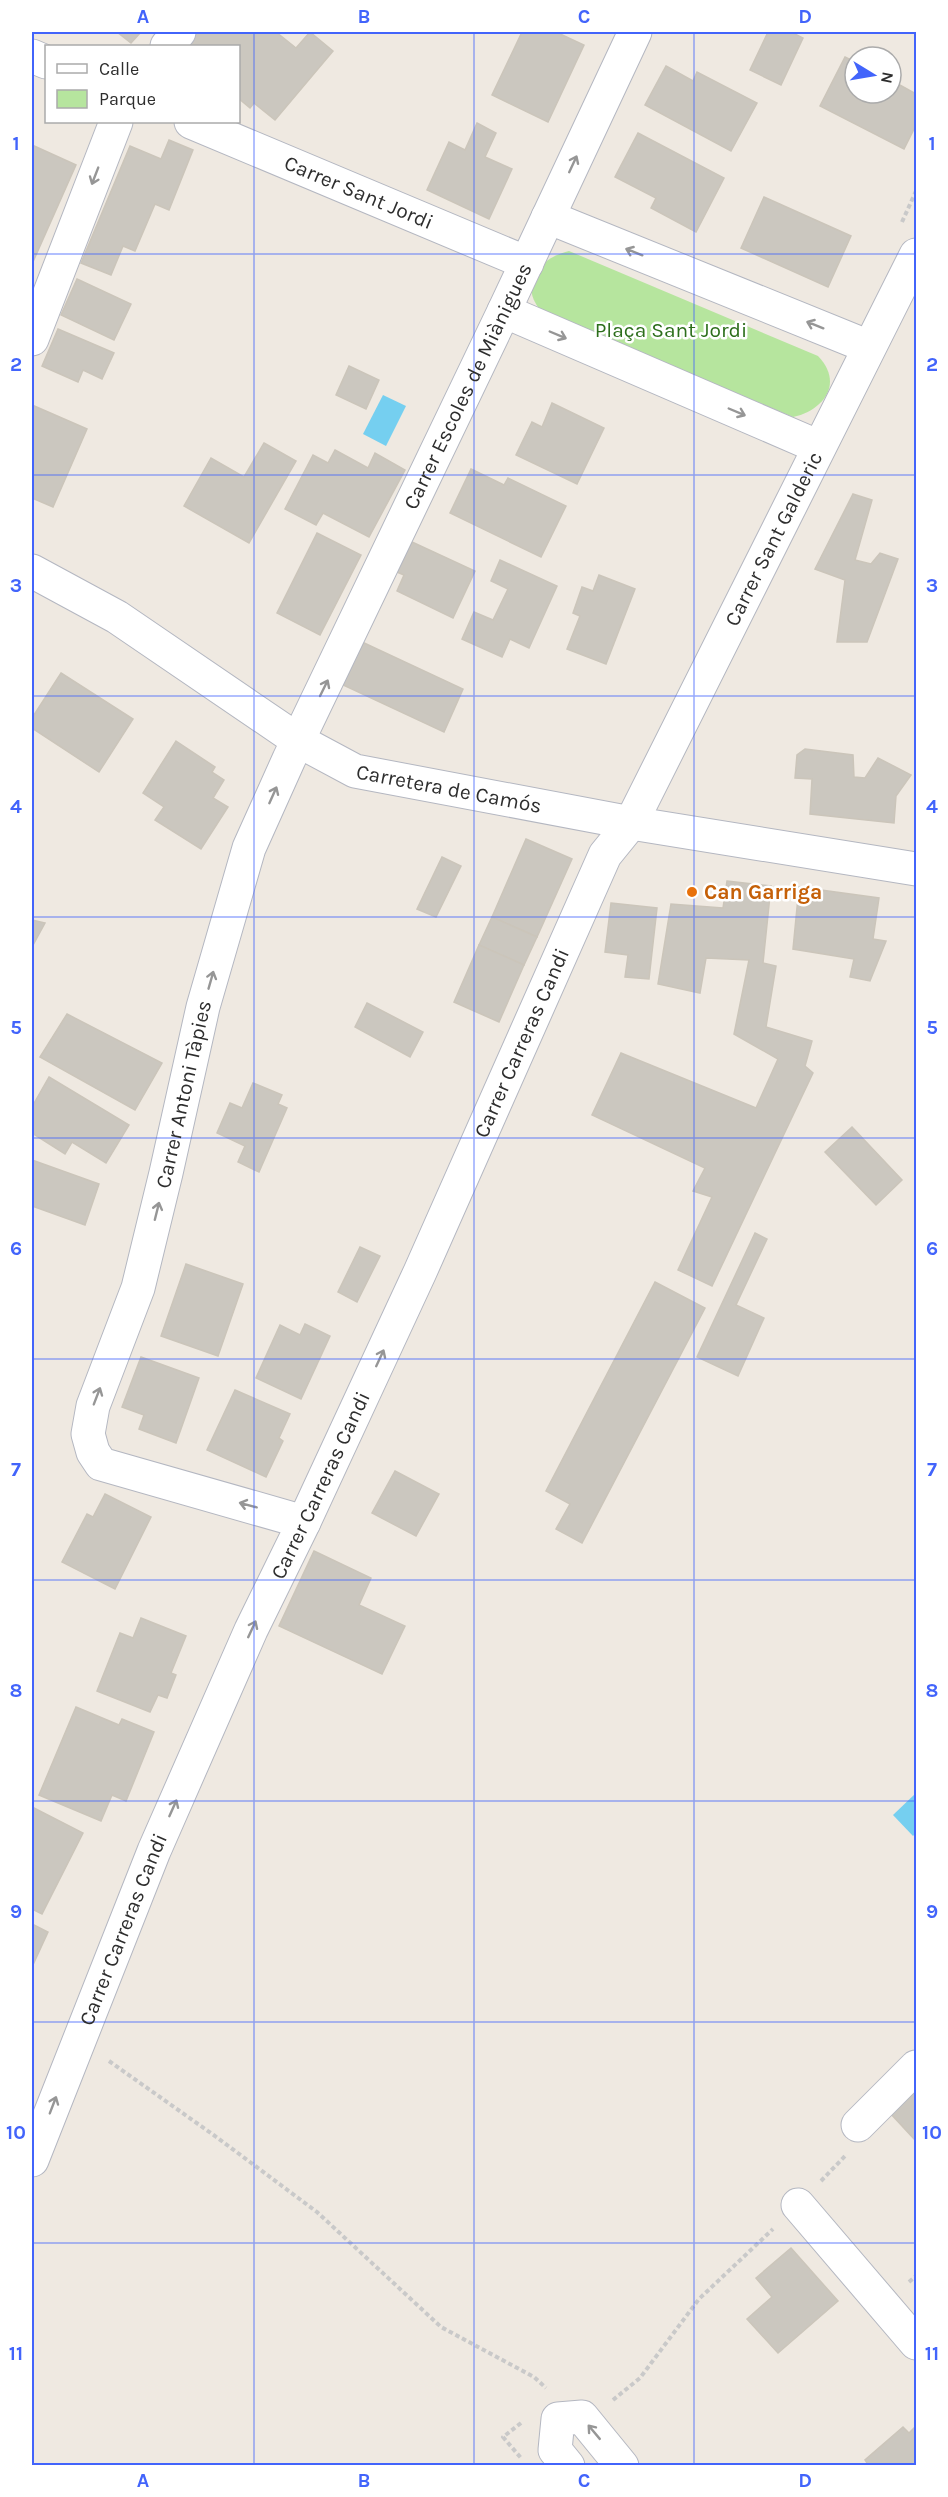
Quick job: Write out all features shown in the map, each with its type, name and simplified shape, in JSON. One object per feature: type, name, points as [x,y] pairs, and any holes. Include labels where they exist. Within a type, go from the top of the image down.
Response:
[{"type":"street","points":[[168,45],[179,32]]},
{"type":"street","name":"Carrer Escoles de Miànigues","points":[[299,741],[635,32]]},
{"type":"street","points":[[32,339],[116,123]]},
{"type":"street","name":"Carrer Sant Jordi","points":[[193,123],[527,263]]},
{"type":"street","points":[[548,217],[869,347]]},
{"type":"street","name":"Carrer Sant Galderic","points":[[631,823],[916,255]]},
{"type":"street","points":[[504,311],[819,447]]},
{"type":"street","name":"Carretera de Camós","points":[[32,571],[117,616],[299,741],[355,771],[631,823],[916,869]]},
{"type":"street","name":"Carrer Antoni Tàpies","points":[[299,741],[249,848],[210,984],[138,1288],[93,1406],[88,1434],[93,1452],[101,1464],[304,1522]]},
{"type":"street","name":"Carrer Carreras Candi","points":[[32,2160],[154,1851],[251,1630],[304,1522],[425,1261],[605,855],[631,823]]},
{"type":"street","points":[[858,2125],[916,2067]]},
{"type":"street","points":[[798,2205],[916,2343]]},
{"type":"street","points":[[568,2466],[555,2450],[558,2420],[582,2417],[622,2466]]},
{"type":"path","points":[[76,2044],[109,2061],[215,2136],[316,2212],[441,2327],[534,2377],[548,2389]]},
{"type":"path","points":[[594,2431],[610,2403],[640,2378],[699,2300],[798,2205],[859,2142],[858,2125]]},
{"type":"path","points":[[527,2466],[503,2437],[529,2416]]},
{"type":"green space","name":"Plaça Sant Jordi","points":[[569,251],[818,356],[826,366],[829,376],[830,385],[827,394],[814,408],[793,417],[541,311],[531,291],[535,274],[549,260]]},
{"type":"water","points":[[383,395],[406,406],[386,446],[363,434]]},
{"type":"water","points":[[916,1793],[916,1833],[913,1836],[893,1815]]},
{"type":"building","points":[[117,32],[141,32],[131,43]]},
{"type":"building","points":[[196,32],[276,32],[296,48],[310,32],[333,51],[275,120],[254,103],[250,108],[240,100],[240,45],[184,45]]},
{"type":"building","points":[[522,32],[556,32],[584,45],[548,122],[492,95]]},
{"type":"building","points":[[768,32],[791,32],[803,38],[781,85],[750,70]]},
{"type":"building","points":[[843,61],[843,105],[903,105],[903,87],[916,94],[916,125],[904,149],[820,106]]},
{"type":"building","points":[[666,66],[693,81],[697,72],[757,103],[731,151],[645,105]]},
{"type":"building","points":[[477,123],[496,133],[485,157],[512,169],[489,219],[427,190],[449,142],[465,150]]},
{"type":"building","points":[[638,133],[724,178],[696,232],[651,208],[656,198],[615,177]]},
{"type":"building","points":[[169,140],[193,150],[169,210],[155,204],[135,251],[123,246],[111,275],[81,263],[130,146],[161,159]]},
{"type":"building","points":[[32,145],[76,165],[32,264]]},
{"type":"building","points":[[764,197],[851,236],[828,287],[741,248]]},
{"type":"building","points":[[77,279],[131,304],[114,340],[61,315]]},
{"type":"building","points":[[58,329],[114,353],[102,379],[83,370],[78,382],[42,366]]},
{"type":"building","points":[[349,366],[379,380],[366,409],[336,395]]},
{"type":"building","points":[[552,403],[604,428],[577,484],[516,455],[532,422],[542,427]]},
{"type":"building","points":[[32,405],[87,429],[53,507],[32,498]]},
{"type":"building","points":[[264,443],[296,461],[249,543],[184,506],[211,458],[244,477]]},
{"type":"building","points":[[335,450],[368,468],[375,453],[405,470],[369,537],[323,513],[316,525],[285,509],[313,455],[328,463]]},
{"type":"building","points":[[471,469],[504,485],[508,478],[566,506],[541,557],[450,513]]},
{"type":"building","points":[[853,494],[872,500],[855,560],[871,564],[880,553],[898,559],[867,642],[837,642],[845,580],[815,569]]},
{"type":"building","points":[[317,533],[361,555],[320,635],[277,613]]},
{"type":"building","points":[[412,542],[475,571],[453,618],[397,591],[404,575],[397,572]]},
{"type":"building","points":[[500,560],[557,586],[529,648],[510,639],[502,657],[462,639],[474,612],[493,620],[508,589],[491,581]]},
{"type":"building","points":[[599,575],[635,589],[606,664],[567,649],[580,616],[573,613],[582,587],[593,591]]},
{"type":"building","points":[[362,642],[463,689],[444,732],[343,685]]},
{"type":"building","points":[[61,673],[133,719],[99,772],[32,728],[32,718]]},
{"type":"building","points":[[176,741],[215,767],[212,772],[224,780],[213,798],[228,807],[201,849],[155,820],[164,807],[143,793]]},
{"type":"building","points":[[805,749],[853,755],[854,777],[865,778],[878,758],[911,775],[896,796],[894,823],[810,814],[812,779],[795,778],[797,755]]},
{"type":"building","points":[[526,839],[572,859],[537,937],[492,917]]},
{"type":"building","points":[[442,857],[461,866],[436,917],[417,909]]},
{"type":"building","points":[[727,881],[771,886],[763,963],[776,966],[766,1027],[812,1041],[805,1066],[813,1073],[712,1286],[678,1270],[712,1197],[693,1191],[705,1168],[592,1115],[621,1053],[756,1108],[778,1059],[734,1034],[749,960],[706,958],[700,993],[658,984],[671,904],[723,908]]},
{"type":"building","points":[[799,887],[879,898],[873,939],[886,941],[870,981],[850,977],[854,959],[793,949]]},
{"type":"building","points":[[611,903],[657,908],[649,979],[625,977],[628,955],[605,952]]},
{"type":"building","points":[[492,917],[537,937],[524,965],[479,945]]},
{"type":"building","points":[[32,920],[45,923],[32,947]]},
{"type":"building","points":[[479,945],[524,965],[499,1022],[454,1002]]},
{"type":"building","points":[[367,1003],[423,1032],[410,1057],[355,1027]]},
{"type":"building","points":[[67,1014],[162,1063],[135,1110],[40,1057]]},
{"type":"building","points":[[49,1077],[129,1125],[106,1163],[72,1142],[65,1154],[32,1133],[32,1107]]},
{"type":"building","points":[[253,1083],[282,1095],[278,1104],[287,1108],[259,1172],[238,1162],[245,1146],[217,1133],[230,1103],[242,1108]]},
{"type":"building","points":[[852,1127],[902,1180],[876,1205],[825,1152]]},
{"type":"building","points":[[32,1160],[99,1184],[85,1225],[32,1206]]},
{"type":"building","points":[[755,1233],[767,1239],[736,1305],[764,1318],[738,1376],[697,1357]]},
{"type":"building","points":[[360,1247],[380,1256],[357,1302],[338,1292]]},
{"type":"building","points":[[186,1264],[243,1284],[218,1356],[161,1336]]},
{"type":"building","points":[[655,1282],[705,1308],[582,1543],[556,1529],[570,1504],[546,1491]]},
{"type":"building","points":[[305,1324],[330,1336],[301,1399],[256,1378],[280,1325],[300,1335]]},
{"type":"building","points":[[141,1357],[199,1378],[176,1443],[139,1429],[144,1415],[122,1407]]},
{"type":"building","points":[[235,1390],[290,1414],[279,1438],[283,1441],[266,1477],[207,1450]]},
{"type":"building","points":[[395,1471],[439,1494],[416,1536],[372,1513]]},
{"type":"building","points":[[105,1494],[151,1517],[115,1589],[62,1562],[87,1514],[93,1517]]},
{"type":"building","points":[[314,1551],[371,1578],[359,1605],[405,1626],[382,1674],[279,1626]]},
{"type":"building","points":[[141,1618],[186,1636],[171,1673],[176,1675],[167,1698],[158,1695],[150,1712],[97,1691],[120,1633],[133,1638]]},
{"type":"building","points":[[76,1707],[119,1725],[122,1719],[154,1732],[126,1801],[112,1795],[101,1821],[39,1795]]},
{"type":"building","points":[[32,1807],[83,1833],[42,1914],[32,1909]]},
{"type":"building","points":[[32,1924],[48,1932],[32,1967]]},
{"type":"building","points":[[916,2086],[916,2141],[890,2113]]},
{"type":"building","points":[[791,2248],[838,2301],[778,2353],[747,2319],[772,2297],[756,2278]]},
{"type":"building","points":[[916,2426],[916,2466],[869,2466],[865,2460],[903,2427],[909,2433]]},
{"type":"place","name":"Can Garriga","points":[[692,892]]}]
